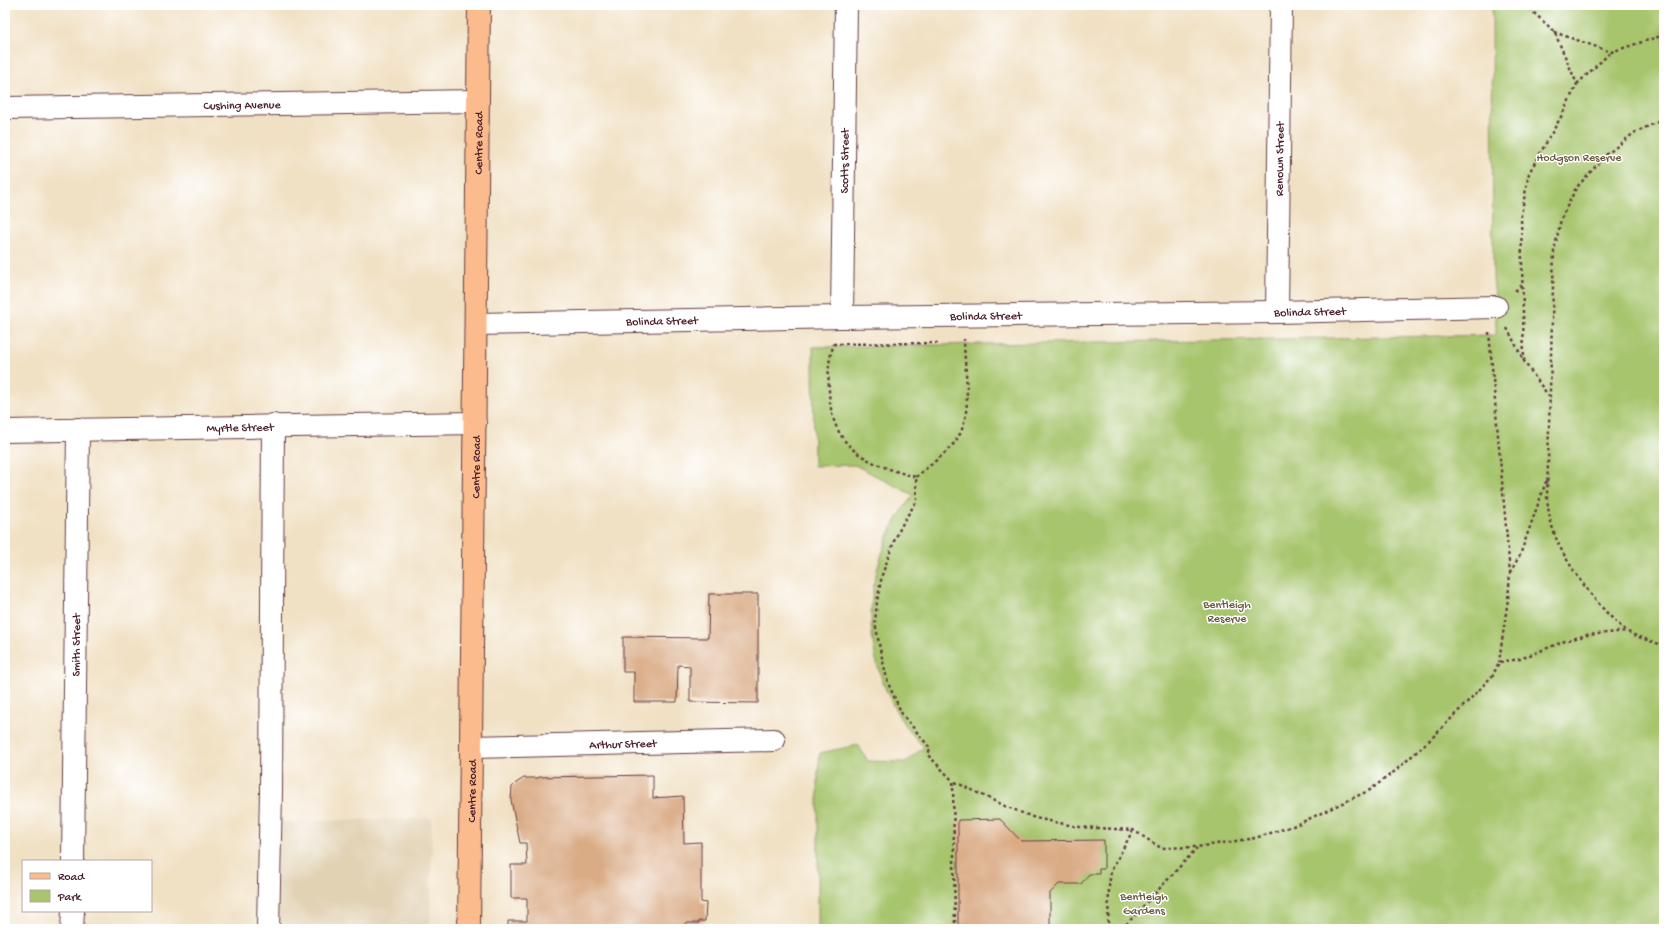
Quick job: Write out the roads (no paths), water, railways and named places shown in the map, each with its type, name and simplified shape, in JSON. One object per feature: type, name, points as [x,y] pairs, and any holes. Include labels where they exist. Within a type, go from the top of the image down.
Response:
[{"type":"main road","name":"Centre Road","points":[[469,929],[475,564],[479,5]]},
{"type":"street","name":"Scotts Street","points":[[842,317],[846,5]]},
{"type":"street","name":"Renown Street","points":[[1277,312],[1281,5]]},
{"type":"street","name":"Cushing Avenue","points":[[5,108],[478,101]]},
{"type":"street","name":"Bolinda Street","points":[[476,324],[842,317],[1277,312],[1496,307]]},
{"type":"street","name":"Myrtle Street","points":[[5,431],[273,425],[475,423]]},
{"type":"street","points":[[268,929],[271,792],[273,425]]},
{"type":"street","name":"Smith Street","points":[[73,860],[78,430]]},
{"type":"street","name":"Arthur Street","points":[[472,746],[774,740]]},
{"type":"street","points":[[72,929],[73,912]]},
{"type":"park label","name":"Hodgson Reserve","points":[[1579,157]]},
{"type":"park label","name":"Bentleigh Reserve","points":[[1227,611]]},
{"type":"park label","name":"Bentleigh Gardens","points":[[1144,903]]}]
